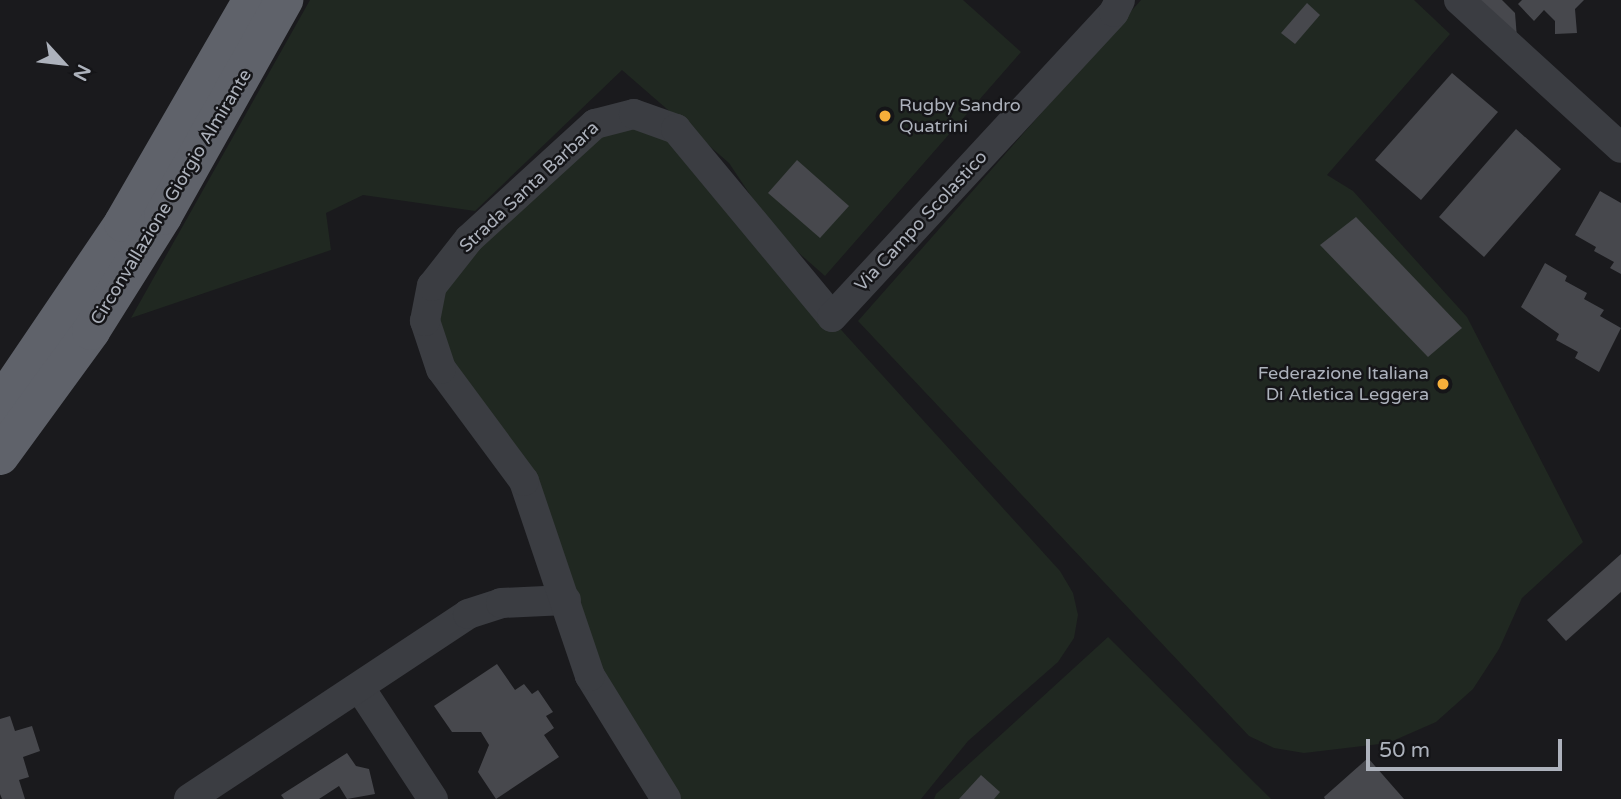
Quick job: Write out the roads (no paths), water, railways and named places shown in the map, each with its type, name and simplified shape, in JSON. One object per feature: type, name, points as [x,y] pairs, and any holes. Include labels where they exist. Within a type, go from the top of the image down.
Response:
[{"type":"highway","name":"Circonvallazione Giorgio Almirante","points":[[0,405],[123,223],[252,0]]},
{"type":"highway","name":"Circonvallazione Giorgio Almirante","points":[[0,456],[91,331],[149,239],[284,0]]},
{"type":"street","name":"Via Campo Scolastico","points":[[832,317],[1114,12],[1120,0]]},
{"type":"street","points":[[1458,0],[1621,148]]},
{"type":"street","name":"Strada Santa Barbara","points":[[666,799],[590,676],[524,481],[441,369],[425,321],[432,286],[469,239],[595,124],[620,115],[647,116],[676,129],[832,317]]},
{"type":"street","points":[[189,799],[468,614],[502,603],[565,600]]},
{"type":"street","points":[[360,688],[433,799]]},
{"type":"place","name":"Rugby Sandro Quatrini","points":[[885,116]]},
{"type":"place","name":"Federazione Italiana Di Atletica Leggera","points":[[1443,384]]}]
